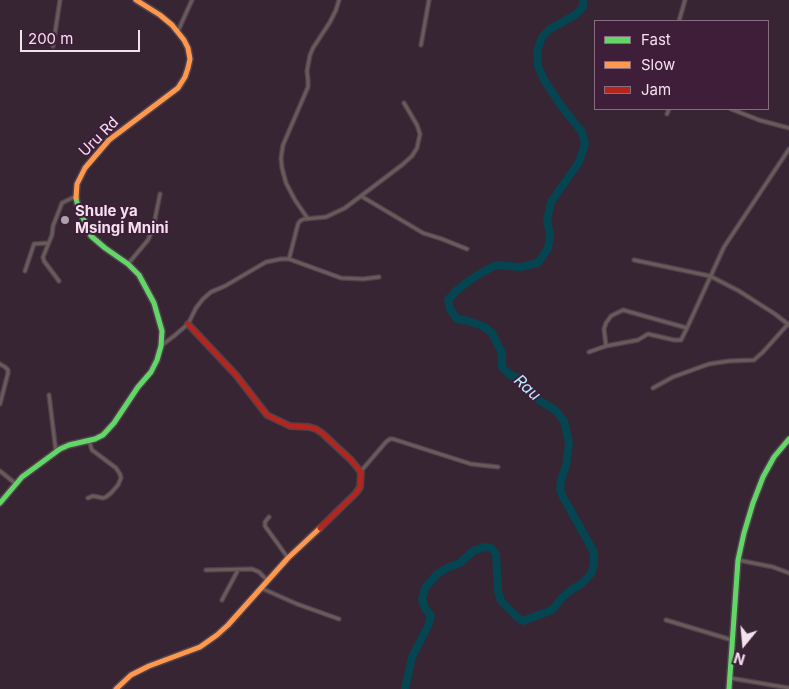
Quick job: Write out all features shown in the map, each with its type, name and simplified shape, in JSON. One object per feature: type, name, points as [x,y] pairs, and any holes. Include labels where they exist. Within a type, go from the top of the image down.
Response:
[{"type":"street","points":[[53,46],[60,0]]},
{"type":"street","name":"Uru Rd","points":[[76,196],[77,184],[85,168],[109,140],[178,88],[185,77],[190,59],[184,40],[160,15],[136,0]]},
{"type":"street","points":[[177,31],[192,0]]},
{"type":"street","points":[[308,219],[286,183],[281,158],[286,137],[308,87],[307,71],[310,55],[330,22],[339,0]]},
{"type":"street","points":[[421,45],[429,0]]},
{"type":"street","points":[[679,20],[685,0]]},
{"type":"street","points":[[289,259],[298,224],[302,220],[326,217],[336,213],[412,156],[419,142],[420,134],[404,103]]},
{"type":"street","points":[[667,114],[669,110]]},
{"type":"street","points":[[733,110],[759,120],[789,128]]},
{"type":"street","points":[[589,352],[606,346],[638,340],[648,334],[674,340],[682,339],[724,247],[789,149]]},
{"type":"street","points":[[128,264],[148,240],[153,229],[160,194]]},
{"type":"street","points":[[0,503],[32,469],[56,452],[69,445],[103,435],[114,423],[150,372],[162,346],[162,331],[154,303],[139,275],[128,264],[91,236],[78,207],[76,196],[62,203],[43,259],[59,281]]},
{"type":"street","points":[[361,196],[416,230],[467,249]]},
{"type":"street","points":[[25,271],[34,244],[48,243]]},
{"type":"street","points":[[162,346],[188,324],[196,308],[211,292],[266,262],[289,259],[342,278],[363,279],[379,277]]},
{"type":"street","points":[[634,260],[710,276],[747,295],[789,324],[754,360],[709,364],[673,377],[652,388]]},
{"type":"street","points":[[606,346],[604,329],[606,323],[611,316],[623,310],[687,328]]},
{"type":"street","points":[[116,689],[131,675],[167,659],[190,652],[210,641],[228,625],[288,558],[360,487],[360,472],[345,455],[316,429],[309,426],[282,424],[267,415],[236,375],[188,324]]},
{"type":"street","points":[[0,364],[8,370],[8,373],[0,404]]},
{"type":"street","points":[[49,396],[56,452]]},
{"type":"street","points":[[360,472],[390,439],[471,464],[498,467]]},
{"type":"street","points":[[729,689],[738,560],[744,533],[763,476],[774,457],[789,439]]},
{"type":"street","points":[[88,498],[93,496],[106,497],[111,494],[122,478],[116,468],[92,450],[90,440]]},
{"type":"street","points":[[0,471],[16,484]]},
{"type":"street","points":[[269,517],[265,522],[265,526],[288,558]]},
{"type":"street","points":[[738,560],[789,573]]},
{"type":"street","points":[[206,570],[247,568],[256,571],[267,580]]},
{"type":"street","points":[[222,600],[238,569]]},
{"type":"street","points":[[260,588],[339,619]]},
{"type":"street","points":[[666,620],[732,640]]},
{"type":"street","points":[[730,678],[789,688]]},
{"type":"waterway","name":"Rau","points":[[405,689],[412,657],[431,616],[422,600],[425,588],[437,574],[460,563],[473,551],[484,547],[491,548],[496,554],[498,591],[501,601],[523,621],[552,610],[562,598],[591,574],[594,564],[594,552],[560,490],[569,443],[564,421],[555,410],[540,401],[522,380],[509,374],[502,367],[502,353],[492,333],[483,326],[457,319],[450,309],[448,300],[470,280],[496,265],[520,267],[538,263],[548,248],[550,235],[547,220],[551,202],[579,162],[585,144],[582,132],[544,80],[538,66],[537,51],[542,37],[550,29],[575,15],[583,7],[583,0]]},
{"type":"traffic: fast","points":[[0,503],[22,477],[60,449],[103,435],[151,372],[161,346],[162,331],[154,303],[139,275],[128,264],[91,236],[76,198]]},
{"type":"traffic: fast","points":[[729,689],[738,560],[744,533],[763,477],[774,457],[789,439]]},
{"type":"traffic: slow","points":[[76,198],[77,184],[85,168],[109,140],[178,88],[188,68],[190,59],[184,40],[172,25],[136,0]]},
{"type":"traffic: slow","points":[[116,689],[131,675],[149,666],[200,647],[217,635],[288,558],[320,528]]},
{"type":"traffic: jam","points":[[188,324],[236,375],[267,415],[290,426],[316,429],[351,460],[361,472],[360,487],[356,493],[320,528]]},
{"type":"place","name":"Shule ya Msingi Mnini","points":[[65,220]]}]
